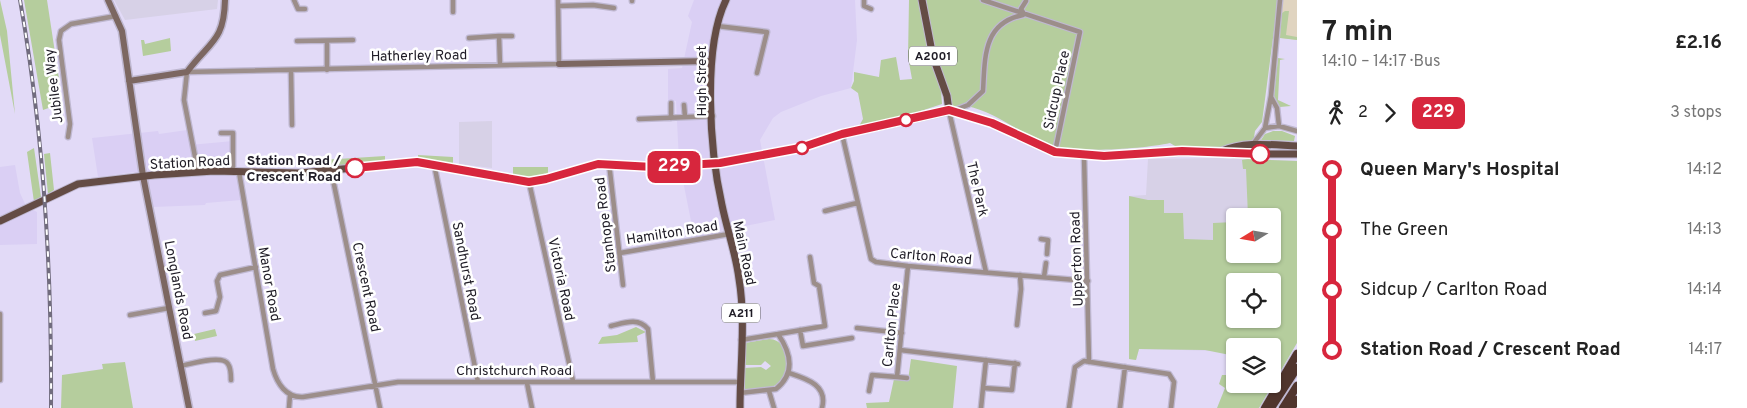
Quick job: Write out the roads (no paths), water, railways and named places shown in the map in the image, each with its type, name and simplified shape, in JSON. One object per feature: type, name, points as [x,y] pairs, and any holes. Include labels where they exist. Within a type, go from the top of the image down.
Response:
[{"type":"highway","points":[[1265,408],[1297,354]]},
{"type":"highway","points":[[1271,408],[1297,368]]},
{"type":"highway","points":[[1283,408],[1297,386]]},
{"type":"highway","points":[[1291,408],[1297,400]]},
{"type":"main road","name":"High Street","points":[[715,164],[711,61],[716,26],[726,0]]},
{"type":"main road","name":"A2001","points":[[922,0],[932,51],[950,111]]},
{"type":"main road","name":"Station Road","points":[[0,221],[78,184],[143,176],[198,172],[296,173],[417,162],[529,182],[546,179],[587,166],[609,163],[653,167],[715,164],[800,148],[842,134],[950,111]]},
{"type":"main road","points":[[950,111],[992,123],[1055,152],[1084,155],[1126,155],[1182,151],[1222,151],[1233,154],[1296,154]]},
{"type":"main road","points":[[1253,144],[1260,150],[1283,150],[1296,154]]},
{"type":"main road","points":[[1222,151],[1232,146],[1253,144],[1297,146]]},
{"type":"main road","name":"Main Road","points":[[715,164],[740,283],[740,408]]},
{"type":"street","name":"Longlands Road","points":[[108,0],[122,31],[143,176],[189,408]]},
{"type":"street","points":[[198,172],[184,100],[187,72],[200,54],[219,36],[224,23],[225,0]]},
{"type":"street","points":[[294,0],[298,9],[305,9]]},
{"type":"street","points":[[453,0],[453,12]]},
{"type":"street","points":[[864,0],[864,6],[871,9]]},
{"type":"street","points":[[982,0],[1025,15]]},
{"type":"street","points":[[1253,144],[1265,128],[1271,96],[1280,0]]},
{"type":"street","points":[[1025,15],[1021,9],[1026,1]]},
{"type":"street","points":[[559,64],[558,3],[614,8]]},
{"type":"street","points":[[950,111],[960,109],[983,91],[989,42],[996,28],[1002,22],[1025,15]]},
{"type":"street","name":"Sidcup Place","points":[[1025,15],[1080,32],[1055,152]]},
{"type":"street","name":"Jubilee Way","points":[[68,137],[70,124],[59,40],[60,31],[71,24],[116,16]]},
{"type":"street","points":[[716,26],[767,32],[757,74]]},
{"type":"street","points":[[499,36],[500,65]]},
{"type":"street","points":[[469,38],[512,36]]},
{"type":"street","points":[[297,42],[353,40]]},
{"type":"street","points":[[327,41],[327,70]]},
{"type":"street","name":"Hatherley Road","points":[[129,81],[187,72],[711,61]]},
{"type":"street","points":[[291,70],[292,125]]},
{"type":"street","points":[[1271,96],[1277,108],[1279,126]]},
{"type":"street","points":[[671,103],[671,118]]},
{"type":"street","points":[[684,105],[684,117]]},
{"type":"street","name":"The Park","points":[[950,111],[986,272]]},
{"type":"street","points":[[639,119],[713,116]]},
{"type":"street","points":[[1265,128],[1279,126],[1297,131]]},
{"type":"street","name":"Manor Road","points":[[221,133],[233,133],[236,172],[256,267],[273,369],[279,384],[290,395]]},
{"type":"street","name":"Carlton Road","points":[[842,134],[871,259],[876,262],[1088,281]]},
{"type":"street","name":"Upperton Road","points":[[1084,155],[1089,362]]},
{"type":"street","name":"Stanhope Road","points":[[609,163],[624,285]]},
{"type":"street","name":"Sandhurst Road","points":[[434,164],[478,382]]},
{"type":"street","name":"Crescent Road","points":[[331,170],[380,408]]},
{"type":"street","name":"Victoria Road","points":[[529,182],[573,381]]},
{"type":"street","points":[[825,212],[857,203]]},
{"type":"street","name":"Hamilton Road","points":[[620,252],[729,234]]},
{"type":"street","points":[[1041,239],[1048,240],[1047,254]]},
{"type":"street","points":[[741,340],[825,326],[819,286],[814,283],[810,257]]},
{"type":"street","points":[[1044,277],[1046,264]]},
{"type":"street","name":"Carlton Place","points":[[907,378],[897,377],[908,266]]},
{"type":"street","points":[[205,313],[216,311],[220,297],[217,281],[220,275],[256,267]]},
{"type":"street","points":[[1018,325],[1022,289],[1020,275]]},
{"type":"street","points":[[130,315],[169,308]]},
{"type":"street","points":[[0,314],[0,380]]},
{"type":"street","points":[[612,326],[633,321],[644,324],[648,329],[653,382]]},
{"type":"street","points":[[857,328],[902,333]]},
{"type":"street","points":[[800,330],[803,346],[852,338]]},
{"type":"street","points":[[740,393],[769,391],[782,384],[789,373],[788,355],[778,334]]},
{"type":"street","points":[[900,350],[1016,364],[1012,390],[983,388]]},
{"type":"street","points":[[180,366],[218,359],[225,360],[229,365],[231,380]]},
{"type":"street","points":[[981,408],[986,360]]},
{"type":"street","points":[[1069,408],[1075,367],[1081,362],[1170,374],[1173,377],[1170,408]]},
{"type":"street","points":[[1120,408],[1125,367]]},
{"type":"street","points":[[789,373],[816,384],[823,394],[822,408]]},
{"type":"street","points":[[869,391],[872,375],[897,377]]},
{"type":"street","name":"Christchurch Road","points":[[290,395],[303,398],[375,384],[398,382],[740,382]]},
{"type":"street","points":[[527,383],[532,408]]},
{"type":"street","points":[[769,391],[774,408]]},
{"type":"street","points":[[289,408],[290,395]]},
{"type":"railway","points":[[20,0],[35,101],[45,203],[50,305],[51,408]]},
{"type":"place","name":"Station Road / Crescent Road","points":[[355,168]]}]
